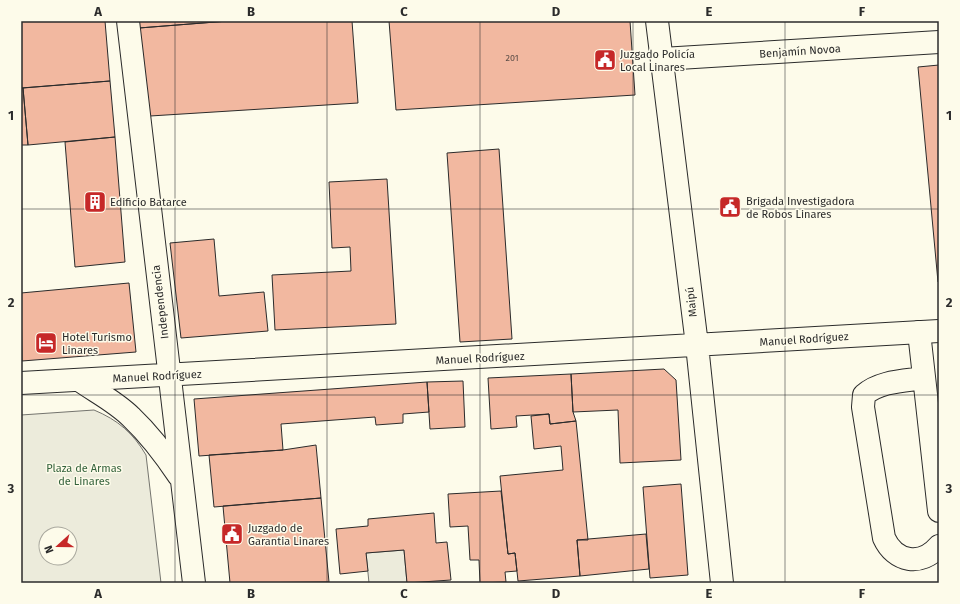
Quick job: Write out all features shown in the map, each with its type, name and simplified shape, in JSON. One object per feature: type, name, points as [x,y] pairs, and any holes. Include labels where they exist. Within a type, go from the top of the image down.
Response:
[{"type":"main road","name":"Independencia","points":[[128,21],[194,583]]},
{"type":"main road","name":"Maipú","points":[[657,21],[697,346],[722,583]]},
{"type":"main road","name":"Benjamín Novoa","points":[[662,59],[939,42]]},
{"type":"main road","name":"Manuel Rodríguez","points":[[21,383],[697,346],[929,331]]},
{"type":"main road","points":[[929,331],[924,378],[939,511]]},
{"type":"main road","points":[[924,378],[892,382],[870,390],[864,395],[863,407],[884,538],[888,548],[895,555],[904,558],[921,558],[932,555],[939,546]]},
{"type":"main road","points":[[79,380],[130,416],[158,446],[181,479]]},
{"type":"green space","name":"Plaza de Armas de Linares","points":[[94,410],[103,414],[124,428],[136,440],[146,455],[161,583],[21,583],[21,415]]},
{"type":"green space","points":[[404,550],[407,583],[369,583],[366,553]]},
{"type":"building","points":[[21,21],[105,21],[110,81],[21,88]]},
{"type":"building","points":[[138,21],[228,21],[139,28]]},
{"type":"building","points":[[228,21],[352,21],[358,103],[150,116],[139,28]]},
{"type":"building","points":[[389,21],[630,21],[635,95],[396,110]]},
{"type":"building","points":[[939,65],[939,281],[938,282],[918,67]]},
{"type":"building","points":[[110,81],[115,137],[28,145],[23,88]]},
{"type":"building","points":[[21,88],[23,88],[28,145],[21,145]]},
{"type":"building","name":"Edificio Batarce","points":[[115,137],[125,262],[75,267],[65,142]]},
{"type":"building","points":[[499,149],[512,339],[460,342],[447,153]]},
{"type":"building","points":[[387,179],[396,324],[275,330],[272,275],[351,271],[350,247],[332,248],[329,182]]},
{"type":"building","points":[[214,239],[219,296],[264,292],[268,331],[181,338],[170,243]]},
{"type":"building","points":[[129,283],[136,352],[22,361],[21,293]]},
{"type":"building","points":[[664,369],[676,380],[681,460],[620,463],[618,410],[573,412],[571,374]]},
{"type":"building","points":[[571,374],[573,412],[576,421],[550,424],[549,414],[516,416],[517,427],[491,429],[488,378]]},
{"type":"building","points":[[463,381],[465,427],[430,429],[427,382]]},
{"type":"building","points":[[427,382],[429,412],[403,414],[403,423],[376,425],[375,417],[281,424],[283,450],[199,456],[194,399]]},
{"type":"building","points":[[549,414],[550,424],[576,421],[588,540],[577,540],[580,576],[518,581],[515,553],[508,554],[500,476],[563,470],[561,446],[534,449],[531,416]]},
{"type":"building","points":[[316,445],[321,498],[214,507],[209,455],[283,450]]},
{"type":"building","points":[[681,484],[688,575],[650,578],[643,487]]},
{"type":"building","points":[[501,491],[508,554],[515,553],[517,571],[505,572],[506,582],[480,583],[479,560],[470,560],[468,526],[450,527],[448,494]]},
{"type":"building","points":[[321,498],[329,582],[230,583],[223,506]]},
{"type":"building","points":[[434,513],[436,543],[447,542],[451,580],[407,583],[404,550],[366,553],[368,571],[340,574],[336,529],[368,526],[368,519]]},
{"type":"building","points":[[646,534],[649,569],[580,576],[577,540]]},
{"type":"place","name":"Juzgado Policía Local Linares","points":[[605,60]]},
{"type":"place","name":"Edificio Batarce","points":[[95,202]]},
{"type":"place","name":"Brigada Investigadora de Robos Linares","points":[[730,207]]},
{"type":"place","name":"Hotel Turismo Linares","points":[[46,343]]},
{"type":"place","name":"Juzgado de Garantia Linares","points":[[232,534]]}]
